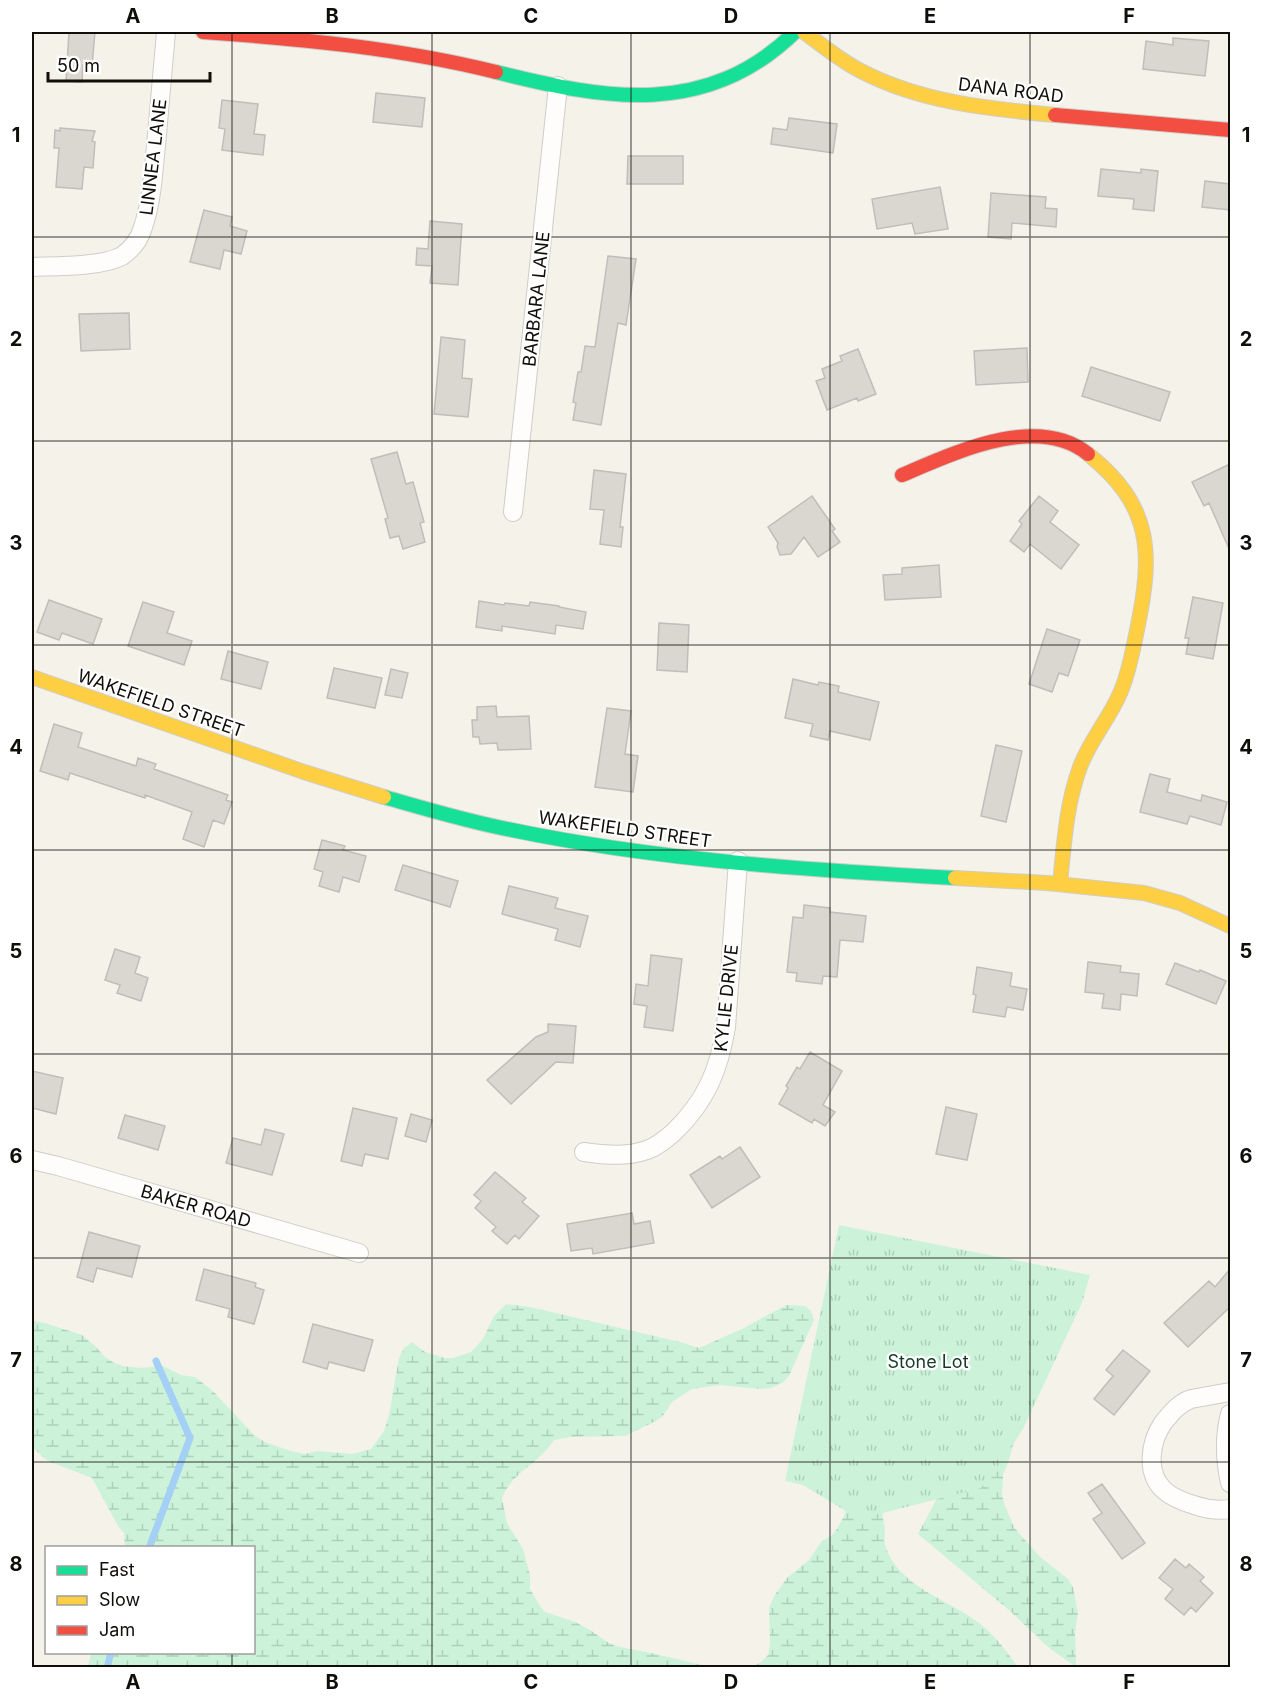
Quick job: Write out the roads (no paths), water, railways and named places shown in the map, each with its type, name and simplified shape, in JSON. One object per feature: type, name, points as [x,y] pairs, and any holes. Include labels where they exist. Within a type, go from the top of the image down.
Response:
[{"type":"street","name":"LINNEA LANE","points":[[32,267],[83,264],[114,259],[123,255],[138,238],[143,229],[150,201],[166,32]]},
{"type":"street","points":[[203,32],[312,39],[371,47],[447,60],[558,86],[614,95],[646,96],[673,94],[721,81],[773,52],[795,32]]},
{"type":"street","name":"DANA ROAD","points":[[804,32],[863,72],[891,84],[949,100],[995,109],[1230,130]]},
{"type":"street","name":"BARBARA LANE","points":[[513,512],[558,86]]},
{"type":"street","points":[[902,476],[993,440],[1035,435],[1069,444],[1090,455],[1124,487],[1136,510],[1146,542],[1147,555],[1141,612],[1128,670],[1120,692],[1092,741],[1077,777],[1068,815],[1060,884]]},
{"type":"street","name":"WAKEFIELD STREET","points":[[32,677],[309,775],[424,810],[531,834],[580,843],[738,861],[1128,891],[1175,901],[1230,926]]},
{"type":"street","name":"KYLIE DRIVE","points":[[584,1152],[621,1155],[652,1148],[665,1140],[683,1123],[711,1083],[722,1052],[726,1027],[738,861]]},
{"type":"street","name":"BAKER ROAD","points":[[32,1161],[58,1166],[359,1253]]},
{"type":"street","points":[[1230,1392],[1191,1398],[1179,1406],[1160,1428],[1153,1445],[1152,1460],[1156,1480],[1160,1487],[1171,1496],[1204,1509],[1230,1509]]},
{"type":"street","points":[[1230,1414],[1226,1455],[1230,1484]]},
{"type":"waterway","points":[[150,1546],[190,1438],[156,1361]]},
{"type":"waterway","points":[[107,1668],[110,1654]]},
{"type":"park label","name":"Stone Lot","points":[[928,1361]]}]
